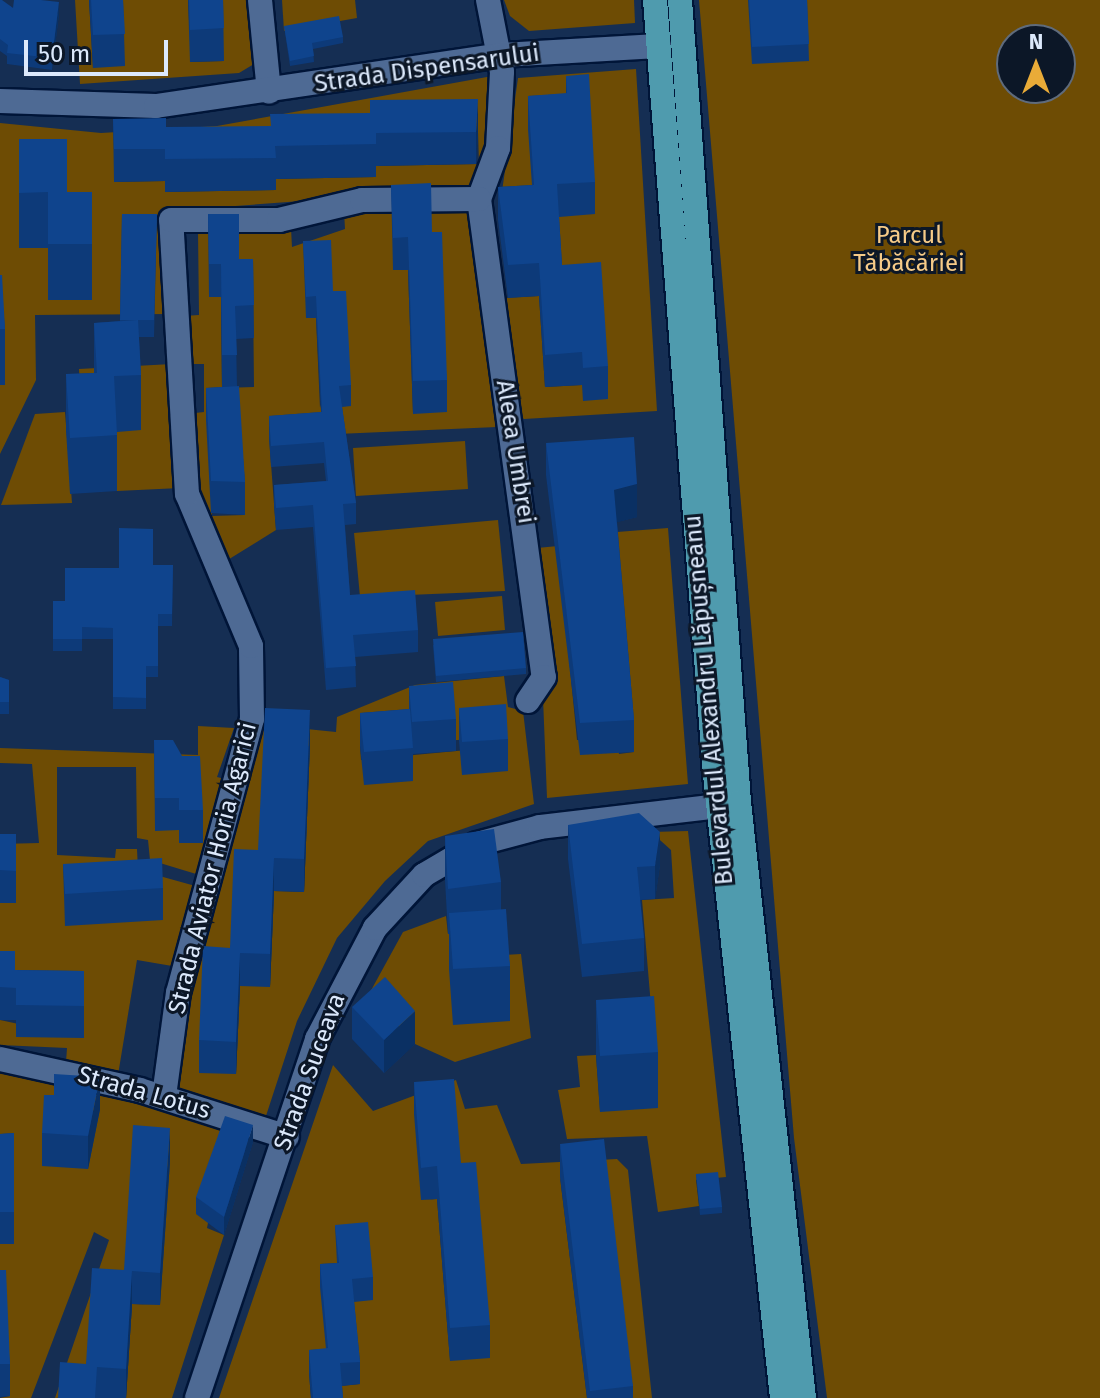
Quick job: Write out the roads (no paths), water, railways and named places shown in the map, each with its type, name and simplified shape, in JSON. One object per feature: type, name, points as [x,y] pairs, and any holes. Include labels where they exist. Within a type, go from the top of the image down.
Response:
[{"type":"main road","name":"Bulevardul Alexandru Lăpușneanu","points":[[655,0],[718,806],[782,1398]]},
{"type":"main road","name":"Bulevardul Alexandru Lăpușneanu","points":[[680,0],[739,802],[804,1398]]},
{"type":"street","points":[[260,0],[269,92]]},
{"type":"street","name":"Aleea Umbrei","points":[[488,0],[501,55],[498,148],[479,199],[544,677],[528,701]]},
{"type":"street","name":"Strada Dispensarului","points":[[1,103],[156,106],[269,92],[501,55],[659,46]]},
{"type":"street","name":"Strada Aviator Horia Agarici","points":[[164,1096],[178,993],[252,719],[251,646],[187,494],[171,220],[279,220],[362,200],[479,199]]},
{"type":"street","name":"Strada Suceava","points":[[197,1398],[343,982],[375,928],[424,875],[477,844],[540,827],[718,806]]},
{"type":"street","name":"Strada Lotus","points":[[0,1059],[164,1096],[287,1137]]},
{"type":"park label","name":"Parcul Tăbăcăriei","points":[[909,250]]}]
